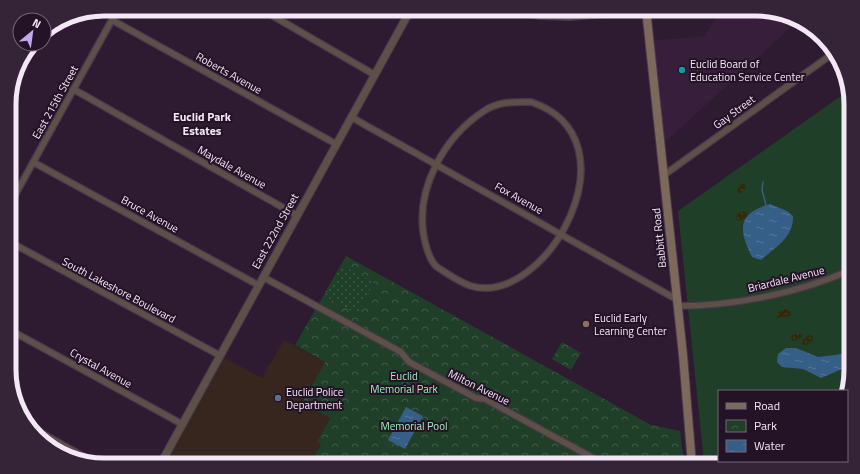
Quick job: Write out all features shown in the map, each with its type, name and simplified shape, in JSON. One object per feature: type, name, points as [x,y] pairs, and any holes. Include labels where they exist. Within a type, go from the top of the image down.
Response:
[{"type":"main road","name":"Babbitt Road","points":[[647,16],[677,302],[691,458]]},
{"type":"street","name":"East 215th Street","points":[[16,193],[114,16]]},
{"type":"street","points":[[273,16],[375,75]]},
{"type":"street","name":"East 222nd Street","points":[[164,458],[296,215],[407,16]]},
{"type":"street","points":[[540,16],[581,16]]},
{"type":"street","name":"Roberts Avenue","points":[[112,20],[336,144]]},
{"type":"street","name":"Gay Street","points":[[664,175],[829,56]]},
{"type":"street","name":"Maydale Avenue","points":[[73,89],[296,215]]},
{"type":"street","points":[[502,102],[531,102],[546,107],[558,115],[570,128],[580,149],[582,171],[578,196],[561,233],[550,252],[533,269],[513,282],[492,287],[472,286],[450,276],[434,264],[426,249],[422,226],[422,206],[428,182],[437,164],[463,128],[485,111],[502,102]]},
{"type":"street","name":"Fox Avenue","points":[[351,117],[561,233],[677,302]]},
{"type":"street","name":"Bruce Avenue","points":[[33,162],[258,285]]},
{"type":"street","name":"South Lakeshore Boulevard","points":[[16,245],[219,355]]},
{"type":"street","name":"Briardale Avenue","points":[[677,302],[760,298],[829,279],[844,273]]},
{"type":"street","name":"Milton Avenue","points":[[263,277],[401,352],[409,362],[480,399],[489,401],[593,458]]},
{"type":"street","name":"Crystal Avenue","points":[[16,333],[182,424]]},
{"type":"street","points":[[46,435],[81,454]]},
{"type":"shaded area","points":[[717,16],[767,17],[784,21],[791,27],[661,146],[650,41],[705,36]]},
{"type":"shaded area","points":[[284,340],[325,362],[302,402],[330,418],[317,442],[321,445],[313,458],[164,458],[219,355],[262,378]]},
{"type":"green space","points":[[784,21],[792,24],[791,27]]},
{"type":"green space","points":[[843,94],[844,375],[841,390],[718,390],[718,458],[704,458],[678,211]]},
{"type":"green space","name":"Euclid Memorial Park","points":[[346,256],[651,425],[680,431],[683,458],[313,458],[321,445],[317,442],[330,418],[302,403],[325,362],[295,345]]},
{"type":"green space","points":[[342,265],[374,283],[357,314],[325,296]]},
{"type":"green space","points":[[562,342],[581,353],[571,370],[552,359]]},
{"type":"sand","points":[[741,184],[745,184],[746,188],[739,195],[737,191]]},
{"type":"sand","points":[[744,211],[747,213],[746,217],[739,221],[736,219],[737,214]]},
{"type":"sand","points":[[785,309],[791,311],[790,316],[778,318],[777,313]]},
{"type":"sand","points":[[798,333],[802,334],[801,338],[792,341],[791,336]]},
{"type":"sand","points":[[809,335],[813,336],[813,340],[806,345],[802,344],[803,340]]},
{"type":"water","points":[[770,204],[787,211],[793,216],[792,223],[787,236],[783,241],[761,260],[752,257],[745,239],[743,224],[751,213]]},
{"type":"water","points":[[786,348],[796,348],[818,357],[843,354],[844,367],[842,369],[821,378],[803,369],[782,367],[777,362],[778,354]]},
{"type":"water","points":[[406,407],[423,416],[405,449],[388,440]]},
{"type":"waterway","points":[[763,182],[762,190],[766,205]]},
{"type":"place","name":"Euclid Board of Education Service Center","points":[[682,70]]},
{"type":"place","name":"Euclid Early Learning Center","points":[[586,324]]},
{"type":"place","name":"Euclid Police Department","points":[[278,398]]},
{"type":"district","name":"Euclid Park Estates","points":[[202,123]]},
{"type":"park label","name":"Memorial Pool","points":[[414,426]]}]
